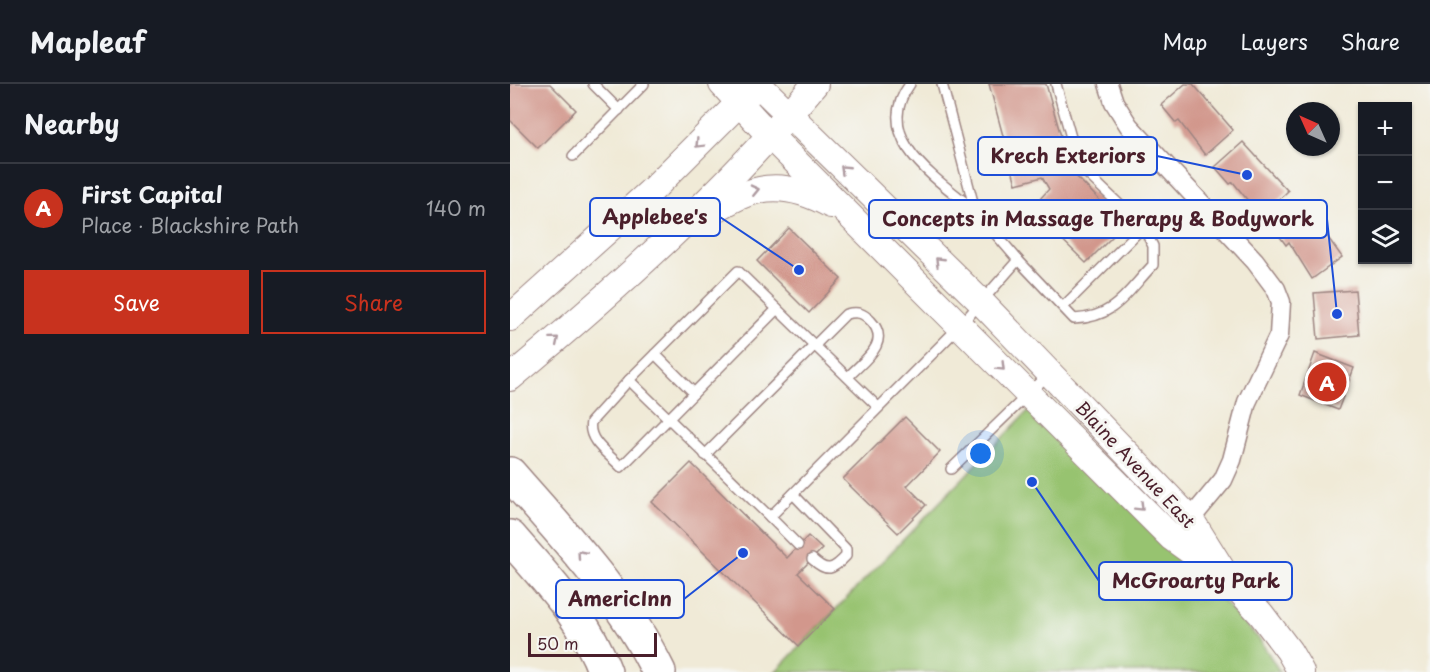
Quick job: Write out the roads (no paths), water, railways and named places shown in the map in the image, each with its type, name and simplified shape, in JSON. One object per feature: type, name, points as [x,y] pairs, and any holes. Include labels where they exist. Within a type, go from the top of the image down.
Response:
[{"type":"highway","points":[[510,474],[602,579],[631,621],[659,672]]},
{"type":"highway","points":[[510,537],[580,620],[605,672]]},
{"type":"street","points":[[722,84],[752,90]]},
{"type":"street","points":[[510,378],[600,303],[789,116],[815,84]]},
{"type":"street","points":[[1108,84],[1114,102],[1130,126],[1176,178],[1256,261],[1276,289],[1281,302],[1279,335],[1247,402],[1232,460],[1223,480],[1191,520],[1172,538]]},
{"type":"street","points":[[510,318],[650,192],[752,90]]},
{"type":"street","name":"Blaine Avenue East","points":[[752,90],[789,116],[981,302],[1191,520],[1226,576]]},
{"type":"street","name":"Blaine Avenue East","points":[[752,90],[769,135],[1172,538],[1226,576]]},
{"type":"street","points":[[652,252],[731,199],[761,188],[790,189],[812,195],[851,217]]},
{"type":"street","points":[[1226,576],[1262,614],[1301,672]]},
{"type":"lane","points":[[593,84],[619,110]]},
{"type":"lane","points":[[573,156],[644,84]]},
{"type":"lane","points":[[910,84],[897,110],[900,132],[912,158],[975,210],[1074,319],[1094,318],[1109,312],[1153,265],[1153,246],[1143,227],[1079,166],[1056,84]]},
{"type":"lane","points":[[942,84],[975,210]]},
{"type":"lane","points":[[1064,308],[1143,227]]},
{"type":"lane","points":[[770,517],[877,406],[960,326],[1018,260]]},
{"type":"lane","points":[[777,309],[621,467],[594,439],[589,431],[591,422],[629,380],[738,271],[877,406]]},
{"type":"lane","points":[[705,455],[846,314],[863,313],[878,329],[879,344],[848,377]]},
{"type":"lane","points":[[656,354],[694,393]]},
{"type":"lane","points":[[951,470],[1050,374]]},
{"type":"lane","points":[[629,380],[798,545]]},
{"type":"lane","points":[[793,494],[846,549],[846,556],[829,570],[822,569],[812,559]]},
{"type":"place","name":"Krech Exteriors","points":[[1247,175]]},
{"type":"place","name":"Applebee's","points":[[799,270]]},
{"type":"place","name":"Concepts in Massage Therapy & Bodywork","points":[[1337,314]]},
{"type":"place","name":"First Capital","points":[[1327,382]]},
{"type":"place","name":"McGroarty Park","points":[[1032,482]]},
{"type":"place","name":"AmericInn","points":[[743,553]]}]
